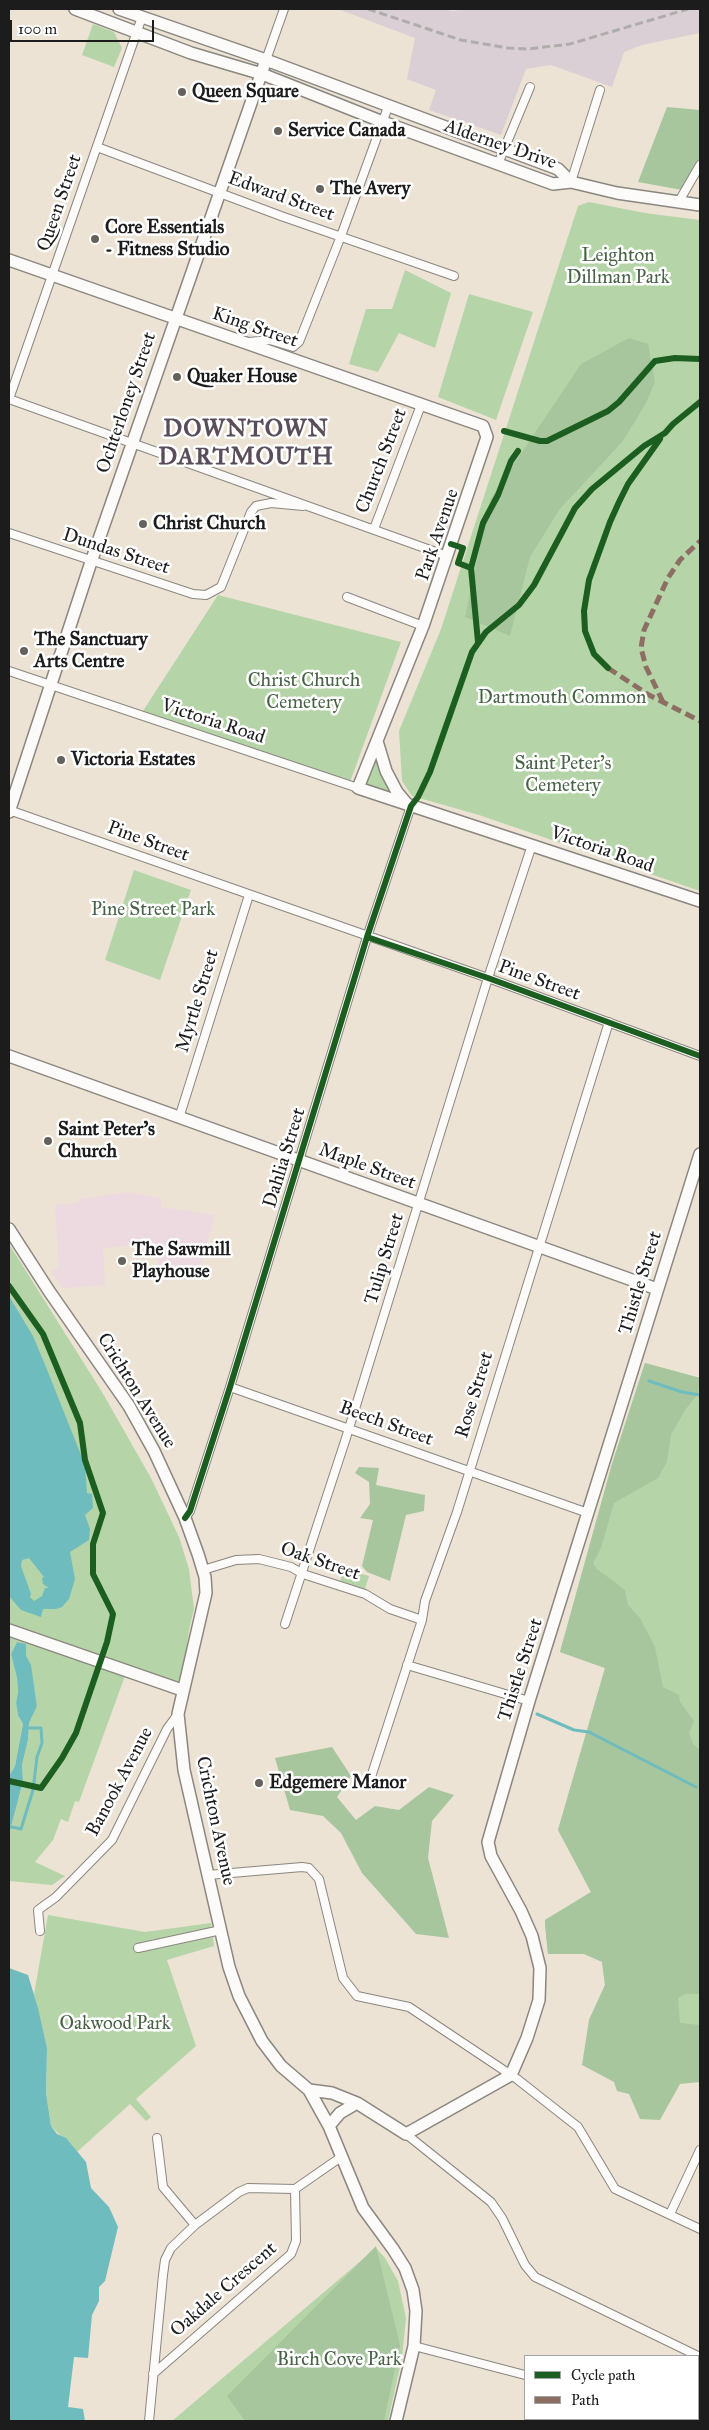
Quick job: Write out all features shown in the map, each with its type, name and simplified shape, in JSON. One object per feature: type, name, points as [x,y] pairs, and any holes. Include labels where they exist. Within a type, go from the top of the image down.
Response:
[{"type":"street","name":"Alderney Drive","points":[[75,9],[191,54],[262,74],[383,122],[553,184],[571,182]]},
{"type":"street","name":"Alderney Drive","points":[[119,9],[266,60],[558,169],[571,182]]},
{"type":"street","name":"Ochterloney Street","points":[[9,811],[132,442],[284,9]]},
{"type":"street","name":"Queen Street","points":[[9,399],[142,17]]},
{"type":"street","points":[[498,164],[530,87]]},
{"type":"street","points":[[600,90],[571,182],[617,193],[700,205]]},
{"type":"street","points":[[247,342],[270,340],[293,347],[299,342],[341,236],[388,107]]},
{"type":"street","name":"Edward Street","points":[[96,147],[220,191],[281,216],[454,276]]},
{"type":"street","points":[[678,203],[700,165]]},
{"type":"street","name":"King Street","points":[[9,260],[473,422],[483,426],[486,432]]},
{"type":"street","points":[[9,399],[447,556]]},
{"type":"street","name":"Church Street","points":[[374,529],[421,405]]},
{"type":"street","name":"Park Avenue","points":[[358,788],[423,626],[487,437],[486,432]]},
{"type":"street","name":"Dundas Street","points":[[9,533],[91,562],[192,594],[206,595],[213,593],[221,587],[251,512],[256,506],[272,503],[309,506]]},
{"type":"street","points":[[346,597],[423,626]]},
{"type":"street","name":"Victoria Road","points":[[9,671],[700,901]]},
{"type":"street","points":[[377,741],[386,771],[397,792],[409,805]]},
{"type":"street","name":"Dahlia Street","points":[[185,1518],[190,1511],[230,1387],[409,805]]},
{"type":"street","name":"Pine Street","points":[[9,811],[488,978],[700,1056]]},
{"type":"street","name":"Tulip Street","points":[[286,1624],[349,1428],[488,978],[532,845]]},
{"type":"street","name":"Myrtle Street","points":[[179,1118],[249,895]]},
{"type":"street","name":"Rose Street","points":[[371,1776],[422,1620],[425,1601],[457,1512],[468,1471],[608,1022]]},
{"type":"street","name":"Maple Street","points":[[9,1056],[299,1162],[657,1289]]},
{"type":"street","name":"Thistle Street","points":[[511,2075],[540,2000],[540,1968],[532,1936],[521,1911],[491,1856],[488,1842],[529,1701],[700,1154]]},
{"type":"street","name":"Crichton Avenue","points":[[9,1229],[49,1291],[129,1406],[154,1451],[185,1518],[204,1570],[206,1593],[182,1690],[178,1714],[184,1770],[229,1967],[249,2020],[281,2066],[309,2090],[329,2126],[363,2208],[383,2233],[405,2268],[413,2290],[416,2311],[414,2346],[396,2421]]},
{"type":"street","name":"Beech Street","points":[[230,1387],[588,1513]]},
{"type":"street","name":"Oak Street","points":[[204,1570],[236,1560],[259,1559],[291,1567],[303,1574],[365,1594],[390,1609],[422,1620]]},
{"type":"street","points":[[9,1630],[182,1690]]},
{"type":"street","points":[[407,1665],[529,1701]]},
{"type":"street","name":"Banook Avenue","points":[[40,1931],[38,1910],[56,1897],[112,1840],[167,1729],[178,1714]]},
{"type":"street","points":[[208,1876],[309,1868],[318,1879],[343,1978],[357,1996],[409,2007],[511,2075],[578,2127],[615,2189],[700,2229]]},
{"type":"street","points":[[138,1948],[221,1930]]},
{"type":"street","points":[[406,2134],[511,2075]]},
{"type":"street","points":[[309,2090],[332,2093],[357,2103],[406,2134],[491,2202],[502,2218],[525,2265],[535,2277],[696,2355]]},
{"type":"street","points":[[329,2126],[340,2113],[357,2103]]},
{"type":"street","points":[[157,2138],[163,2187],[196,2225]]},
{"type":"street","points":[[670,2214],[700,2150]]},
{"type":"street","points":[[295,2189],[341,2157]]},
{"type":"street","name":"Oakdale Crescent","points":[[149,2421],[153,2374],[166,2260],[171,2248],[196,2225],[244,2189],[295,2189],[296,2242],[290,2254],[153,2374]]},
{"type":"street","points":[[414,2346],[524,2375]]},
{"type":"shaded area","points":[[338,9],[442,9],[453,11],[467,9],[700,9],[700,33],[642,45],[624,52],[612,87],[551,65],[526,69],[501,135],[429,110],[436,90],[407,79],[415,38]]},
{"type":"shaded area","points":[[128,1192],[161,1198],[161,1207],[215,1215],[197,1278],[159,1281],[156,1243],[103,1248],[105,1285],[63,1288],[50,1270],[59,1268],[55,1205],[78,1203],[81,1199]]},
{"type":"green space","points":[[93,24],[114,32],[122,48],[114,67],[82,55]]},
{"type":"green space","points":[[667,107],[700,110],[700,160],[682,190],[638,182]]},
{"type":"green space","name":"Dartmouth Common","points":[[589,202],[645,213],[700,220],[700,891],[479,815],[412,796],[402,781],[399,731],[441,629],[578,206]]},
{"type":"green space","points":[[405,270],[451,293],[435,348],[399,333],[378,372],[349,364],[366,309],[392,309]]},
{"type":"green space","points":[[469,294],[533,312],[496,420],[438,397]]},
{"type":"green space","points":[[629,338],[648,344],[655,382],[646,403],[623,441],[559,510],[530,557],[510,636],[465,617],[490,500],[581,364]]},
{"type":"green space","name":"Christ Church Cemetery","points":[[218,595],[401,642],[350,782],[141,714]]},
{"type":"green space","points":[[375,754],[383,777],[393,796],[362,786]]},
{"type":"green space","name":"Pine Street Park","points":[[134,870],[191,890],[160,980],[105,960]]},
{"type":"green space","points":[[9,1244],[102,1392],[151,1478],[179,1537],[189,1569],[194,1609],[189,1630],[180,1695],[125,1676],[79,1802],[75,1801],[68,1822],[61,1819],[53,1840],[35,1862],[65,1876],[52,1885],[9,1881],[9,1835],[23,1781],[22,1765],[28,1740],[29,1723],[37,1705],[31,1669],[26,1656],[26,1645],[17,1642],[11,1654],[17,1678],[18,1692],[16,1703],[18,1717],[23,1724],[15,1766],[9,1776]]},
{"type":"green space","points":[[645,1363],[700,1378],[700,2082],[589,2020],[605,1985],[602,1961],[584,1954],[548,1954],[545,1924],[545,1920],[591,1892],[558,1830],[605,1668],[560,1652],[612,1464]]},
{"type":"green space","points":[[645,1363],[700,1378],[698,1394],[685,1410],[671,1435],[667,1461],[658,1478],[614,1503],[601,1548],[593,1563],[597,1569],[625,1590],[628,1605],[640,1618],[655,1647],[663,1687],[679,1695],[680,1702],[694,1721],[689,1733],[693,1744],[700,1750],[700,1994],[686,1994],[678,1998],[680,2023],[700,2025],[700,2082],[680,2084],[660,2120],[640,2119],[629,2094],[617,2091],[614,2082],[582,2065],[589,2020],[605,1985],[602,1962],[584,1954],[548,1954],[545,1924],[545,1920],[591,1892],[558,1830],[605,1668],[560,1652],[612,1464]]},
{"type":"green space","points":[[359,1467],[379,1468],[376,1485],[425,1495],[424,1511],[406,1515],[390,1581],[367,1572],[362,1566],[373,1520],[360,1518],[370,1504],[369,1482],[355,1473]]},
{"type":"green space","points":[[344,1569],[369,1576],[365,1589],[340,1581]]},
{"type":"green space","points":[[332,1747],[351,1776],[337,1797],[356,1820],[375,1806],[399,1810],[429,1787],[454,1795],[432,1821],[428,1858],[449,1938],[416,1934],[362,1873],[341,1833],[323,1816],[290,1810],[275,1758]]},
{"type":"green space","name":"Oakwood Park","points":[[48,1915],[145,1932],[211,1923],[214,1946],[167,1960],[196,2046],[136,2099],[151,2117],[146,2121],[130,2104],[77,2152],[51,2126],[46,2093],[47,2048],[34,1994]]},
{"type":"green space","name":"Birch Cove Park","points":[[376,2246],[400,2345],[384,2421],[245,2421],[227,2396]]},
{"type":"green space","name":"Birch Cove Park","points":[[376,2248],[385,2258],[398,2281],[406,2318],[402,2358],[388,2421],[172,2421]]},
{"type":"water","points":[[9,1296],[33,1336],[85,1465],[87,1493],[92,1494],[93,1508],[85,1515],[90,1529],[89,1540],[70,1552],[75,1579],[69,1599],[62,1607],[43,1609],[41,1617],[21,1610],[9,1596]],"holes":[[[29,1558],[44,1577],[42,1578],[43,1584],[49,1588],[45,1588],[42,1596],[34,1601],[30,1597],[31,1594],[21,1566],[22,1560]]]},
{"type":"water","points":[[17,1642],[26,1644],[26,1656],[31,1665],[37,1706],[29,1723],[28,1740],[22,1765],[23,1781],[9,1835],[9,1776],[15,1766],[23,1724],[18,1716],[16,1703],[18,1692],[17,1678],[11,1654]]},
{"type":"water","points":[[9,1968],[28,1975],[38,2008],[47,2048],[46,2093],[51,2126],[57,2134],[66,2138],[86,2162],[91,2188],[109,2207],[118,2227],[105,2281],[99,2287],[99,2301],[92,2315],[88,2358],[74,2357],[68,2407],[83,2409],[85,2421],[9,2421]]},
{"type":"waterway","points":[[649,1381],[682,1392],[700,1395]]},
{"type":"waterway","points":[[537,1714],[574,1730],[589,1732],[696,1787]]},
{"type":"waterway","points":[[12,1827],[21,1829],[33,1790],[37,1757],[42,1743],[41,1728],[29,1728]]},
{"type":"railway","points":[[368,9],[461,40],[508,48],[528,49],[570,44],[688,9]]},
{"type":"marked path","points":[[663,702],[646,667],[641,648],[644,630],[668,578],[680,560],[700,541]]},
{"type":"marked path","points":[[608,668],[649,695],[700,721]]},
{"type":"cycle path","points":[[504,431],[540,441],[547,441],[608,411],[619,402],[655,361],[675,358],[700,359]]},
{"type":"cycle path","points":[[185,1518],[190,1511],[230,1387],[367,937],[411,806],[418,797],[430,772],[472,652],[486,632],[519,605],[534,585],[575,508],[592,489],[644,446],[665,433],[700,402]]},
{"type":"cycle path","points":[[608,668],[594,654],[585,631],[584,611],[589,580],[610,522],[628,484],[660,439]]},
{"type":"cycle path","points":[[471,568],[483,523],[498,495],[511,461],[518,451]]},
{"type":"cycle path","points":[[451,544],[463,548],[458,563],[471,568],[478,642]]},
{"type":"cycle path","points":[[367,937],[488,978],[700,1056]]},
{"type":"cycle path","points":[[9,1286],[43,1334],[80,1423],[85,1460],[103,1513],[93,1544],[93,1574],[113,1614],[107,1642],[76,1733],[62,1758],[41,1788],[9,1781]]},
{"type":"place","name":"Queen Square","points":[[182,92]]},
{"type":"place","name":"Service Canada","points":[[278,131]]},
{"type":"place","name":"The Avery","points":[[320,189]]},
{"type":"place","name":"Core Essentials - Fitness Studio","points":[[95,239]]},
{"type":"place","name":"Quaker House","points":[[177,377]]},
{"type":"place","name":"Christ Church","points":[[143,524]]},
{"type":"place","name":"The Sanctuary Arts Centre","points":[[24,651]]},
{"type":"place","name":"Victoria Estates","points":[[61,760]]},
{"type":"place","name":"Saint Peter's Church","points":[[48,1141]]},
{"type":"place","name":"The Sawmill Playhouse","points":[[122,1261]]},
{"type":"place","name":"Edgemere Manor","points":[[259,1783]]},
{"type":"district","name":"DOWNTOWN DARTMOUTH","points":[[246,444]]},
{"type":"park label","name":"Leighton Dillman Park","points":[[618,267]]},
{"type":"park label","name":"Saint Peter's Cemetery","points":[[563,775]]}]
